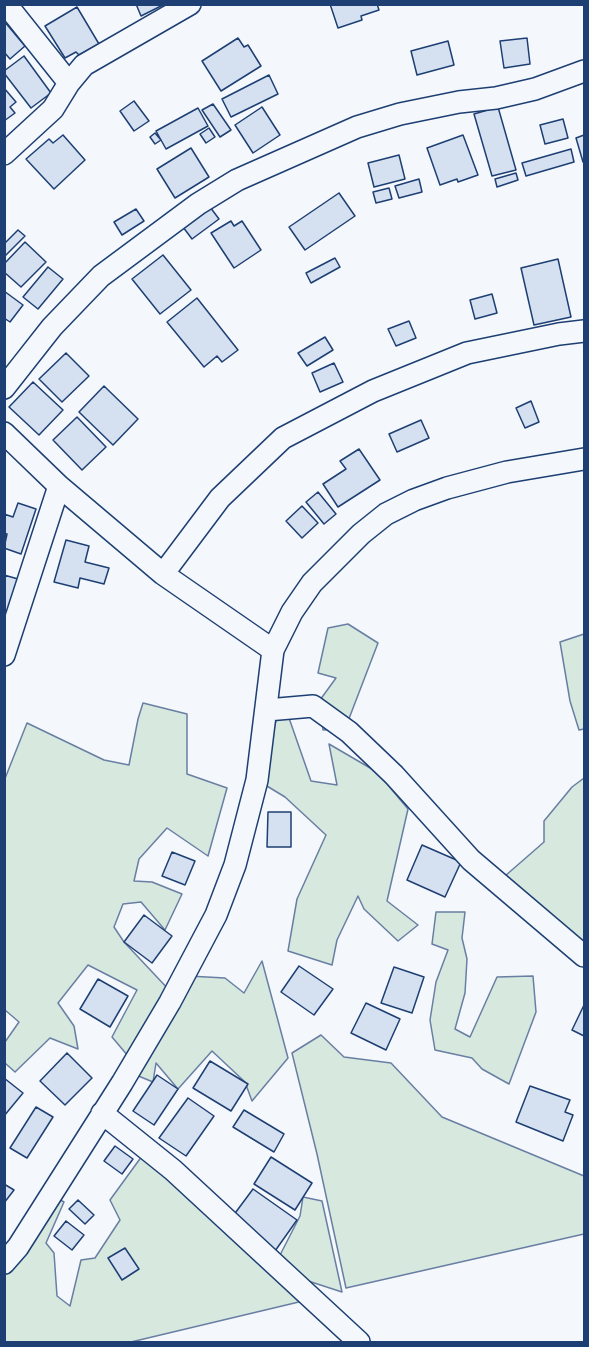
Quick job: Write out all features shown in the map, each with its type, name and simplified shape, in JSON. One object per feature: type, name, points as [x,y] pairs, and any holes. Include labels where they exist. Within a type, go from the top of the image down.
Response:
[{"type":"street","points":[[6,4],[69,83]]},
{"type":"street","points":[[4,154],[53,109],[69,83],[84,65],[190,4]]},
{"type":"street","points":[[4,388],[52,327],[101,276],[198,204],[237,180],[357,127],[400,114],[525,91],[585,71]]},
{"type":"street","points":[[163,574],[220,498],[283,438],[373,391],[467,353],[559,334],[585,331]]},
{"type":"street","points":[[4,433],[59,486],[163,574],[273,650]]},
{"type":"street","points":[[4,1263],[18,1247],[170,1002],[216,915],[236,865],[259,770],[273,650],[292,612],[312,583],[361,534],[386,514],[414,500],[447,488],[507,472],[585,459]]},
{"type":"street","points":[[4,655],[59,486]]},
{"type":"street","points":[[267,710],[313,706],[349,732],[394,775],[471,860],[585,956]]},
{"type":"street","points":[[102,1113],[173,1170],[359,1342]]},
{"type":"shaded area","points":[[348,624],[378,643],[345,729],[323,730],[320,700],[336,678],[318,673],[328,628]]},
{"type":"shaded area","points":[[584,634],[584,729],[579,730],[570,701],[560,642]]},
{"type":"shaded area","points":[[143,703],[187,714],[187,774],[227,788],[208,856],[167,828],[139,859],[134,881],[152,882],[182,894],[165,930],[141,902],[123,904],[114,927],[124,942],[171,992],[188,976],[225,978],[244,993],[262,961],[288,1058],[252,1101],[245,1082],[212,1051],[178,1089],[156,1063],[153,1082],[136,1075],[134,1063],[112,1037],[137,990],[88,965],[58,1003],[74,1026],[78,1049],[50,1038],[15,1072],[5,1063],[5,1042],[19,1022],[5,1010],[4,781],[27,723],[104,760],[129,765]]},
{"type":"shaded area","points":[[280,709],[289,718],[311,781],[337,785],[329,744],[377,772],[408,809],[387,901],[418,925],[398,941],[364,909],[358,896],[337,940],[332,965],[288,951],[297,899],[326,835],[285,797],[257,780]]},
{"type":"shaded area","points":[[584,778],[584,944],[497,883],[544,842],[544,821],[572,787]]},
{"type":"shaded area","points":[[436,912],[465,912],[462,938],[467,959],[465,993],[455,1029],[470,1037],[497,977],[533,976],[536,1012],[509,1084],[482,1069],[472,1058],[435,1050],[430,1020],[436,982],[448,950],[432,944]]},
{"type":"shaded area","points":[[321,1035],[344,1057],[391,1063],[442,1117],[584,1176],[584,1234],[346,1288],[292,1053]]},
{"type":"shaded area","points":[[142,1156],[303,1301],[131,1342],[5,1342],[5,1263],[46,1192],[64,1202],[46,1243],[54,1253],[57,1296],[70,1306],[81,1260],[95,1258],[120,1220],[110,1200]]},
{"type":"shaded area","points":[[303,1197],[322,1201],[342,1292],[302,1279],[278,1259],[300,1216]]},
{"type":"building","points":[[136,4],[165,4],[141,16]]},
{"type":"building","points":[[330,4],[377,4],[379,10],[361,16],[362,20],[338,28]]},
{"type":"building","points":[[77,7],[99,44],[79,55],[76,52],[65,58],[45,26]]},
{"type":"building","points":[[4,21],[25,46],[10,59],[4,52]]},
{"type":"building","points":[[238,38],[244,47],[248,45],[261,66],[221,91],[202,61]]},
{"type":"building","points":[[527,38],[530,64],[504,68],[500,41]]},
{"type":"building","points":[[448,41],[454,65],[417,75],[411,51]]},
{"type":"building","points":[[24,56],[51,93],[31,108],[4,73]]},
{"type":"building","points":[[269,75],[278,94],[231,117],[222,99]]},
{"type":"building","points":[[4,88],[16,102],[10,107],[15,113],[4,121]]},
{"type":"building","points":[[134,101],[149,121],[134,131],[120,111]]},
{"type":"building","points":[[213,104],[231,130],[220,137],[202,110]]},
{"type":"building","points":[[262,107],[280,135],[253,153],[235,125]]},
{"type":"building","points":[[498,107],[516,170],[492,176],[474,114]]},
{"type":"building","points":[[198,108],[208,126],[166,149],[156,131]]},
{"type":"building","points":[[563,119],[568,138],[545,144],[540,125]]},
{"type":"building","points":[[209,128],[215,137],[206,143],[200,134]]},
{"type":"building","points":[[155,133],[161,140],[155,144],[150,137]]},
{"type":"building","points":[[63,135],[85,160],[54,189],[26,159],[49,139],[53,143]]},
{"type":"building","points":[[463,135],[478,175],[440,185],[427,148]]},
{"type":"building","points":[[584,135],[584,161],[583,162],[576,138]]},
{"type":"building","points":[[191,148],[209,177],[175,198],[157,169]]},
{"type":"building","points":[[571,149],[574,162],[526,176],[522,163]]},
{"type":"building","points":[[399,155],[405,179],[374,187],[368,163]]},
{"type":"building","points":[[516,173],[518,180],[497,187],[495,179]]},
{"type":"building","points":[[419,179],[422,192],[399,198],[395,186]]},
{"type":"building","points":[[389,188],[392,199],[376,203],[373,192]]},
{"type":"building","points":[[339,193],[355,216],[305,250],[289,227]]},
{"type":"building","points":[[210,207],[219,219],[192,239],[183,227]]},
{"type":"building","points":[[136,209],[144,221],[122,235],[114,222]]},
{"type":"building","points":[[231,221],[234,226],[242,221],[261,250],[234,268],[211,233]]},
{"type":"building","points":[[18,230],[25,236],[4,257],[4,244]]},
{"type":"building","points":[[25,242],[46,262],[21,287],[4,272],[4,264]]},
{"type":"building","points":[[163,255],[191,290],[160,314],[132,279]]},
{"type":"building","points":[[335,258],[340,267],[311,283],[306,273]]},
{"type":"building","points":[[558,259],[571,317],[534,325],[521,268]]},
{"type":"building","points":[[48,267],[63,279],[38,309],[23,297]]},
{"type":"building","points":[[4,291],[23,305],[10,322],[4,318]]},
{"type":"building","points":[[492,294],[497,313],[475,319],[470,300]]},
{"type":"building","points":[[197,298],[238,350],[222,362],[217,356],[204,367],[167,322]]},
{"type":"building","points":[[409,321],[416,338],[396,346],[388,329]]},
{"type":"building","points":[[325,337],[333,350],[307,366],[298,353]]},
{"type":"building","points":[[66,353],[89,376],[62,402],[39,379]]},
{"type":"building","points":[[334,363],[343,382],[320,392],[312,373]]},
{"type":"building","points":[[33,382],[63,410],[39,435],[9,407]]},
{"type":"building","points":[[104,386],[138,419],[113,445],[79,412]]},
{"type":"building","points":[[531,401],[539,422],[525,428],[516,408]]},
{"type":"building","points":[[77,417],[106,447],[82,470],[53,440]]},
{"type":"building","points":[[421,420],[429,438],[397,452],[389,434]]},
{"type":"building","points":[[359,449],[380,480],[338,507],[323,484],[346,469],[340,461]]},
{"type":"building","points":[[318,492],[336,514],[324,524],[306,502]]},
{"type":"building","points":[[18,503],[36,509],[21,554],[4,548],[7,534],[4,533],[4,514],[13,517]]},
{"type":"building","points":[[302,506],[318,523],[302,538],[286,521]]},
{"type":"building","points":[[66,540],[89,546],[85,562],[109,568],[104,584],[80,578],[78,588],[54,582]]},
{"type":"building","points":[[4,575],[18,579],[4,621]]},
{"type":"building","points":[[268,812],[291,812],[291,847],[267,847]]},
{"type":"building","points":[[422,845],[461,862],[445,897],[407,880]]},
{"type":"building","points":[[172,852],[195,861],[185,885],[162,876]]},
{"type":"building","points":[[144,915],[172,936],[152,963],[124,942]]},
{"type":"building","points":[[299,966],[333,989],[314,1015],[281,992]]},
{"type":"building","points":[[394,967],[424,977],[412,1013],[381,1003]]},
{"type":"building","points":[[98,979],[128,996],[110,1027],[80,1009]]},
{"type":"building","points":[[366,1003],[400,1019],[386,1050],[351,1033]]},
{"type":"building","points":[[584,1005],[584,1036],[572,1030]]},
{"type":"building","points":[[67,1053],[92,1078],[65,1105],[40,1081]]},
{"type":"building","points":[[210,1061],[248,1084],[231,1111],[193,1088]]},
{"type":"building","points":[[157,1075],[178,1089],[154,1125],[133,1111]]},
{"type":"building","points":[[4,1078],[23,1093],[4,1116]]},
{"type":"building","points":[[530,1086],[570,1100],[565,1112],[573,1115],[563,1141],[516,1122]]},
{"type":"building","points":[[188,1098],[214,1116],[186,1156],[159,1138]]},
{"type":"building","points":[[36,1107],[53,1117],[27,1158],[10,1148]]},
{"type":"building","points":[[244,1110],[284,1134],[274,1152],[233,1127]]},
{"type":"building","points":[[115,1146],[133,1159],[122,1174],[104,1161]]},
{"type":"building","points":[[271,1157],[312,1183],[295,1210],[254,1184]]},
{"type":"building","points":[[4,1184],[14,1190],[4,1203]]},
{"type":"building","points":[[253,1189],[297,1220],[275,1251],[230,1220]]},
{"type":"building","points":[[78,1200],[94,1215],[85,1224],[69,1209]]},
{"type":"building","points":[[66,1221],[84,1235],[72,1250],[54,1236]]},
{"type":"building","points":[[125,1248],[139,1269],[122,1280],[108,1258]]}]
